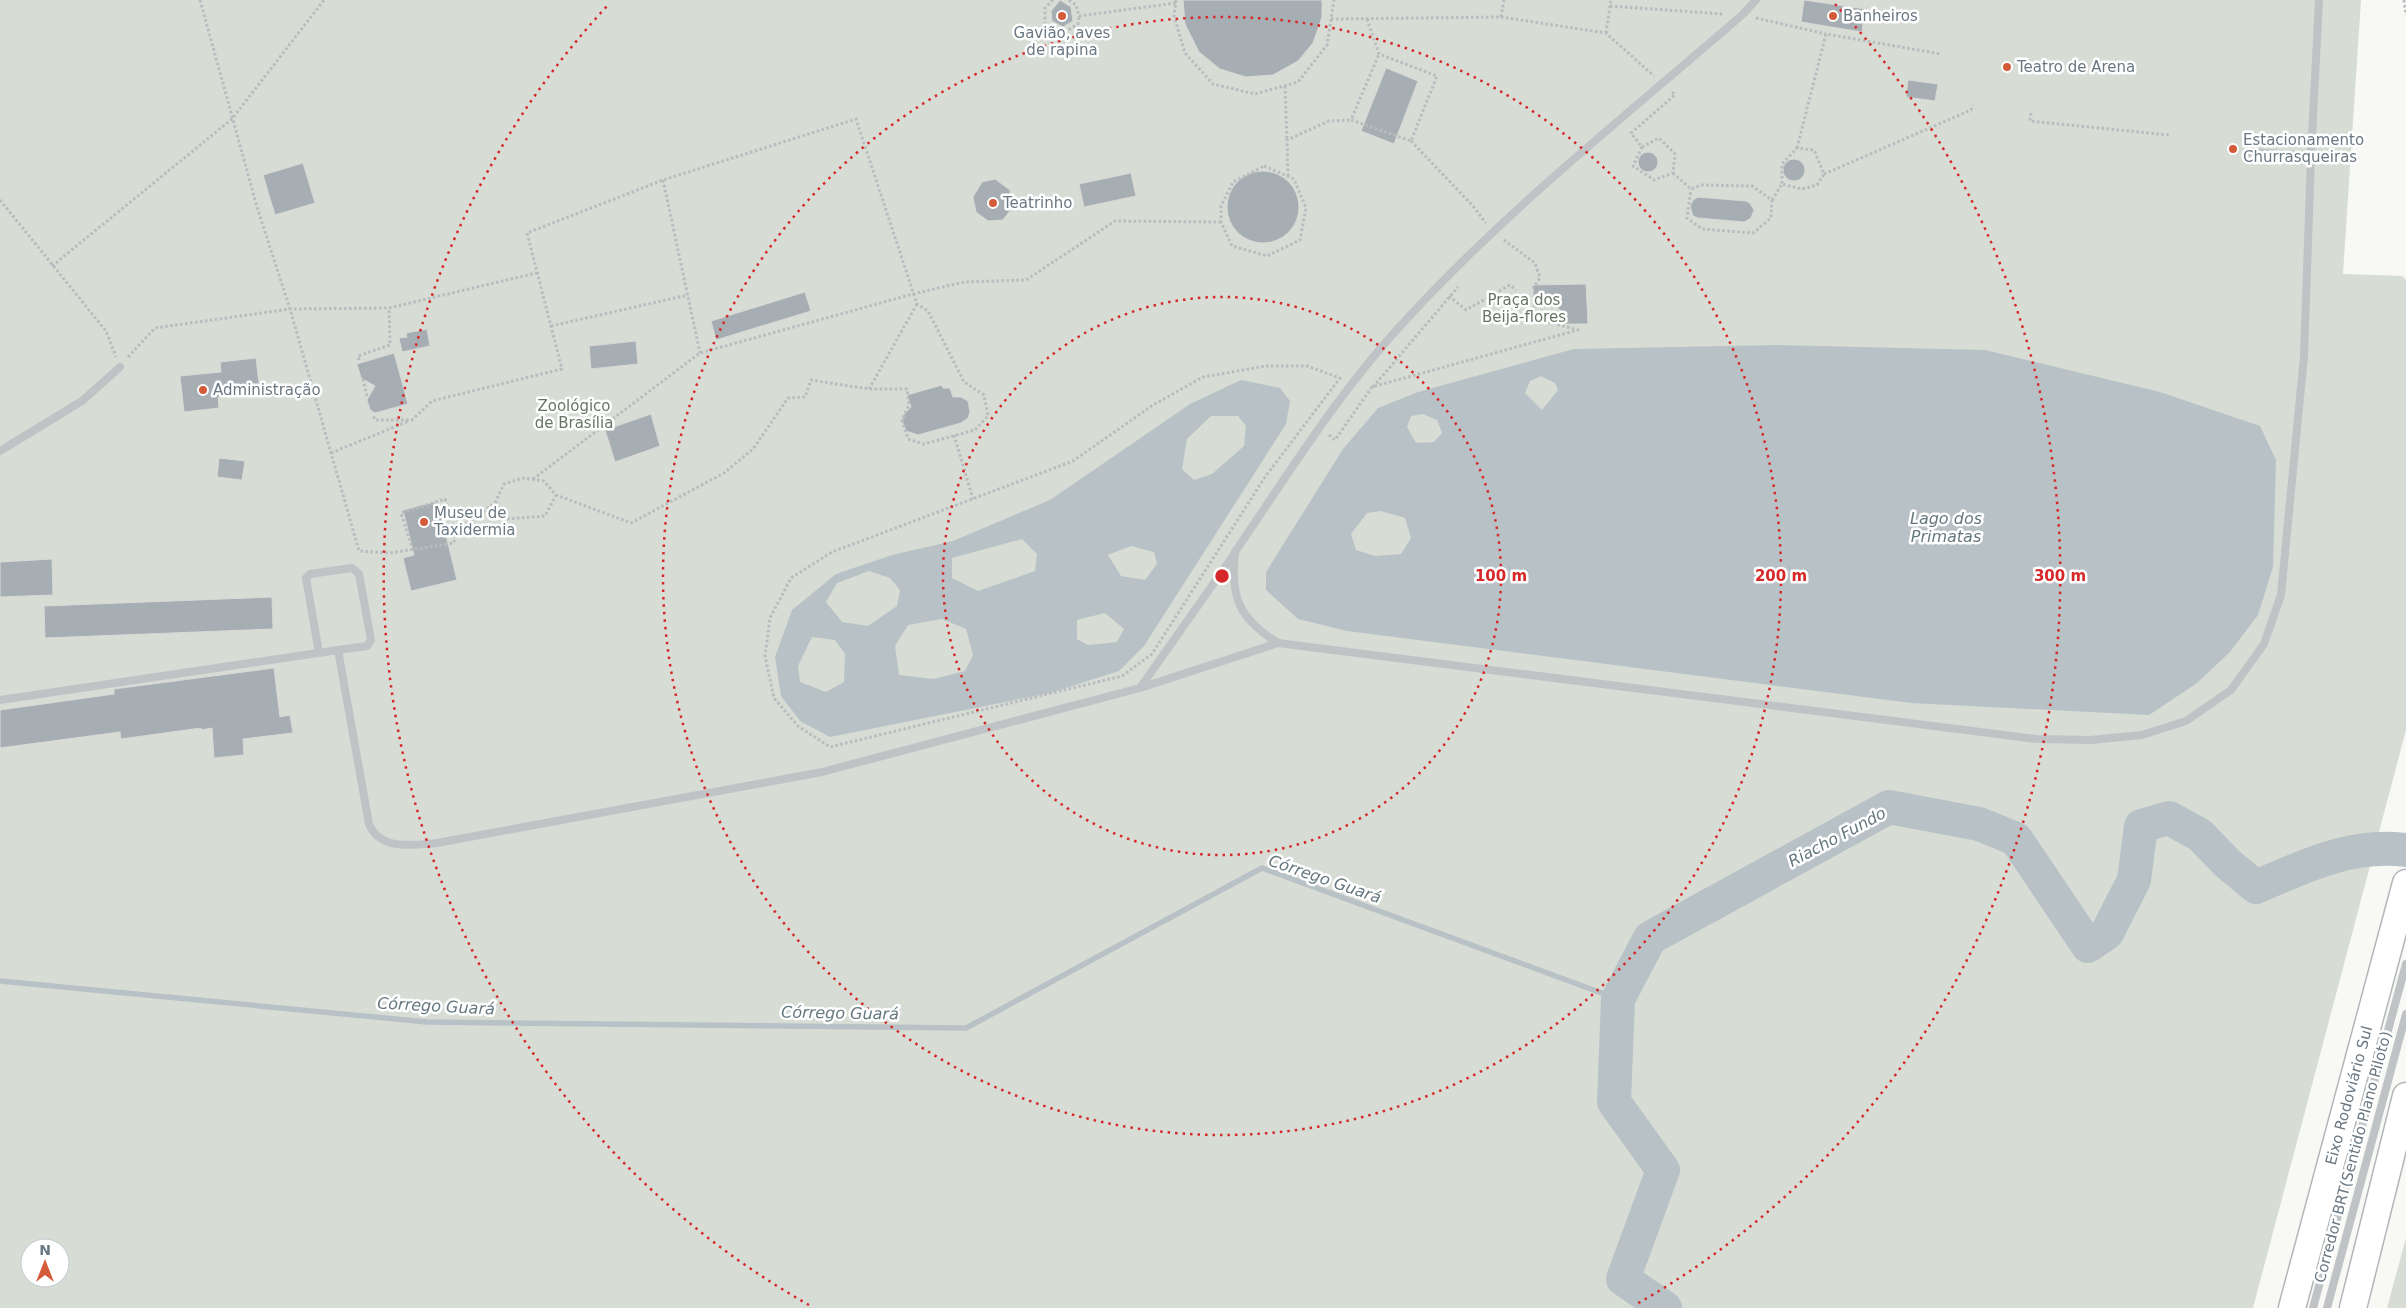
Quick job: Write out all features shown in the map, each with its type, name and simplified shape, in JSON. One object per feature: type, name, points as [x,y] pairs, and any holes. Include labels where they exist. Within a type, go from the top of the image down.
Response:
[{"type":"highway","name":"Eixo Rodoviário Sul","points":[[2292,1308],[2405,888]]},
{"type":"highway","points":[[2353,1308],[2406,1096]]},
{"type":"lane","points":[[1140,688],[1320,428],[1363,370],[1402,324],[1492,231],[1663,84],[1756,0]]},
{"type":"lane","points":[[1235,552],[1234,567],[1238,599],[1244,615],[1256,630],[1278,643],[2036,740],[2090,740],[2142,735],[2186,721],[2231,690],[2264,644],[2281,595],[2304,356],[2319,0]]},
{"type":"lane","points":[[2251,152],[2311,156]]},
{"type":"lane","points":[[0,451],[82,402],[120,367]]},
{"type":"lane","points":[[0,700],[367,646],[371,640],[359,574],[352,568],[310,574],[306,578],[320,652]]},
{"type":"lane","points":[[338,650],[369,824],[378,838],[386,842],[404,845],[436,843],[822,772],[1140,688],[1278,643]]},
{"type":"lane","points":[[2313,1308],[2406,964]]},
{"type":"lane","name":"Corredor BRT(Sentido Plano Piloto)","points":[[2326,1308],[2406,1014]]},
{"type":"path","points":[[200,0],[232,119],[290,309],[359,551],[390,553],[413,550],[454,543],[455,532],[445,498],[401,513],[413,550]]},
{"type":"path","points":[[52,266],[232,119],[324,0]]},
{"type":"path","points":[[1053,0],[1045,8],[1045,24],[1062,34],[1078,24],[1076,5],[1069,0]]},
{"type":"path","points":[[1078,16],[1176,2],[1174,16],[1185,53],[1213,84],[1256,94],[1298,82],[1327,45],[1334,0]]},
{"type":"path","points":[[1502,17],[1504,0]]},
{"type":"path","points":[[1606,32],[1611,0]]},
{"type":"path","points":[[2404,0],[2406,15]]},
{"type":"path","points":[[1332,19],[1502,17],[1606,32],[1675,95],[1631,133],[1642,147]]},
{"type":"path","points":[[1351,120],[1379,54],[1367,19]]},
{"type":"path","points":[[1691,189],[1687,218],[1702,229],[1753,233],[1772,218],[1772,200],[1782,184],[1782,164],[1797,148],[1826,34],[1942,54]]},
{"type":"path","points":[[1379,54],[1437,76],[1410,141]]},
{"type":"path","points":[[1285,86],[1288,177]]},
{"type":"path","points":[[1782,184],[1802,189],[1817,185],[1824,174],[1971,110],[1973,105]]},
{"type":"path","points":[[2031,113],[2030,121],[2169,135]]},
{"type":"path","points":[[331,453],[412,420],[432,402],[562,369],[527,233],[663,180],[856,120],[917,304],[928,312],[964,382],[984,395],[988,416],[975,430],[924,444],[908,439],[902,420],[909,405],[907,389],[869,389],[811,380],[805,397],[788,398],[754,449],[724,473],[631,523],[556,496],[544,481],[523,478],[504,484],[496,503],[455,532]]},
{"type":"path","points":[[1288,140],[1329,121],[1351,120],[1410,141],[1472,205],[1492,231],[1535,263],[1540,278],[1530,291]]},
{"type":"path","points":[[1659,138],[1675,154],[1673,173],[1654,180],[1634,166],[1642,147],[1659,138]]},
{"type":"path","points":[[1797,148],[1814,150],[1824,174]]},
{"type":"path","points":[[1264,166],[1294,179],[1306,208],[1300,240],[1267,256],[1232,246],[1221,222],[1221,206],[1233,182],[1264,166]]},
{"type":"path","points":[[1673,173],[1691,189]]},
{"type":"path","points":[[663,180],[700,353]]},
{"type":"path","points":[[1691,189],[1702,185],[1752,186],[1772,200]]},
{"type":"path","points":[[0,200],[106,331],[120,367],[155,328],[290,309],[389,308],[536,273]]},
{"type":"path","points":[[533,479],[700,353],[913,294],[964,282],[1026,280],[1115,221],[1221,222]]},
{"type":"path","points":[[1497,247],[1504,240]]},
{"type":"path","points":[[1335,440],[1372,387],[1463,282]]},
{"type":"path","points":[[1449,296],[1466,310],[1510,285],[1516,290]]},
{"type":"path","points":[[550,326],[688,295]]},
{"type":"path","points":[[869,389],[917,304]]},
{"type":"path","points":[[359,360],[358,356],[390,345],[389,308]]},
{"type":"path","points":[[1372,387],[1578,330],[1541,320]]},
{"type":"path","points":[[1266,366],[1307,366],[1340,378],[1265,477],[1152,654],[1122,676],[830,746],[798,726],[774,698],[765,656],[770,618],[791,578],[832,552],[973,499],[1073,461],[1153,405],[1203,377],[1266,366]]},
{"type":"path","points":[[364,379],[367,396]]},
{"type":"path","points":[[373,415],[375,420],[412,420]]},
{"type":"path","points":[[954,436],[973,499]]},
{"type":"path","points":[[496,503],[506,519],[545,516],[556,496]]},
{"type":"green space","name":"Zoológico de Brasília","points":[[0,0],[2361,0],[2343,274],[2402,276],[2406,280],[2406,730],[2253,1308],[0,1308]]},
{"type":"green space","points":[[2406,1238],[2406,1308],[2387,1308]]},
{"type":"water","name":"Lago dos Primatas","points":[[1776,345],[1985,350],[2160,392],[2260,426],[2276,460],[2273,567],[2258,615],[2230,652],[2197,683],[2149,715],[1911,703],[1347,631],[1298,619],[1266,590],[1266,572],[1343,449],[1378,408],[1418,392],[1574,349]],"holes":[[[1541,376],[1555,383],[1558,390],[1542,410],[1525,393],[1530,381]],[[1423,414],[1437,420],[1442,433],[1434,442],[1416,443],[1407,427],[1411,416]],[[1381,511],[1405,518],[1411,538],[1401,554],[1375,556],[1356,550],[1351,534],[1367,513]]]},
{"type":"water","points":[[1241,380],[1280,388],[1290,401],[1286,424],[1144,646],[1119,671],[1050,693],[830,737],[800,721],[781,696],[775,657],[792,610],[836,574],[892,555],[953,541],[1050,500],[1190,404]],"holes":[[[1211,416],[1238,416],[1246,426],[1244,446],[1212,474],[1194,480],[1182,469],[1187,439]],[[1022,539],[1037,554],[1035,571],[978,591],[952,578],[952,558]],[[1131,546],[1154,552],[1157,564],[1145,580],[1121,576],[1108,555]],[[869,571],[890,578],[900,590],[897,606],[868,626],[842,622],[826,602],[837,583]],[[1105,613],[1124,629],[1117,642],[1088,645],[1077,639],[1077,620]],[[942,619],[966,629],[973,655],[965,671],[934,679],[899,675],[895,646],[908,625]],[[812,637],[835,640],[845,654],[844,682],[826,692],[800,682],[798,666]]]},
{"type":"building","name":"Gavião, aves de rapina","points":[[1060,0],[1071,7],[1073,21],[1063,27],[1052,21],[1051,11]]},
{"type":"building","points":[[1183,0],[1322,0],[1322,17],[1313,43],[1298,61],[1273,75],[1246,77],[1220,69],[1199,52],[1185,24]]},
{"type":"building","name":"Banheiros","points":[[1804,0],[1865,9],[1862,32],[1801,22]]},
{"type":"building","points":[[1386,68],[1418,81],[1394,144],[1361,131]]},
{"type":"building","points":[[1908,80],[1938,84],[1935,101],[1906,97]]},
{"type":"building","points":[[1648,152],[1655,155],[1658,162],[1655,169],[1648,172],[1641,169],[1638,162],[1641,155]]},
{"type":"building","points":[[1794,159],[1802,162],[1805,170],[1802,178],[1794,181],[1786,178],[1783,170],[1786,162]]},
{"type":"building","points":[[303,163],[315,203],[275,215],[263,175]]},
{"type":"building","points":[[1263,171],[1283,177],[1293,187],[1299,207],[1293,227],[1283,237],[1263,243],[1243,237],[1233,227],[1227,207],[1233,187],[1243,177]]},
{"type":"building","points":[[1131,173],[1136,196],[1084,207],[1079,184]]},
{"type":"building","name":"Teatrinho","points":[[995,179],[1010,190],[1012,208],[1003,220],[988,221],[976,212],[973,197],[982,182]]},
{"type":"building","points":[[1698,197],[1746,201],[1750,203],[1754,210],[1751,218],[1744,222],[1698,218],[1693,216],[1690,206],[1693,200]]},
{"type":"building","name":"Praça dos Beija-flores","points":[[1586,284],[1588,324],[1565,324],[1565,316],[1557,307],[1533,308],[1533,285]]},
{"type":"building","points":[[805,292],[811,311],[716,340],[711,321]]},
{"type":"building","points":[[427,329],[430,346],[402,352],[399,338],[407,337],[406,333]]},
{"type":"building","points":[[636,341],[638,364],[591,369],[589,346]]},
{"type":"building","points":[[394,353],[408,404],[375,413],[370,410],[367,400],[375,386],[361,378],[357,364]]},
{"type":"building","points":[[256,358],[260,392],[218,397],[219,408],[184,412],[180,376],[221,372],[220,362]]},
{"type":"building","points":[[942,385],[943,388],[950,388],[953,397],[961,397],[968,401],[970,412],[968,418],[961,423],[918,435],[906,431],[902,421],[904,414],[911,407],[907,395]]},
{"type":"building","points":[[651,414],[660,446],[615,462],[605,430]]},
{"type":"building","points":[[219,458],[245,461],[242,480],[217,477]]},
{"type":"building","points":[[434,502],[438,503],[457,580],[411,591],[403,558],[414,555],[403,510]]},
{"type":"building","points":[[52,559],[53,595],[0,597],[0,562]]},
{"type":"building","points":[[272,597],[273,629],[45,638],[44,606]]},
{"type":"building","points":[[274,668],[280,717],[290,715],[293,733],[243,739],[244,755],[214,758],[212,728],[121,739],[120,732],[0,748],[0,710],[114,694],[114,689]]},
{"type":"waterway","name":"Riacho Fundo","points":[[1665,1308],[1623,1279],[1663,1170],[1614,1102],[1618,999],[1650,938],[1889,807],[1979,824],[2016,839],[2088,946],[2107,933],[2134,880],[2141,826],[2169,818],[2200,835],[2227,863],[2256,887],[2310,864],[2347,853],[2366,850],[2406,850]]},
{"type":"waterway","name":"Córrego Guará","points":[[0,981],[427,1022],[966,1028],[1262,868],[1618,999]]},
{"type":"place","name":"Gavião, aves de rapina","points":[[1062,16]]},
{"type":"place","name":"Banheiros","points":[[1833,16]]},
{"type":"place","name":"Teatro de Arena","points":[[2007,67]]},
{"type":"place","name":"Estacionamento Churrasqueiras","points":[[2233,149]]},
{"type":"place","name":"Teatrinho","points":[[993,203]]},
{"type":"place","name":"Administração","points":[[203,390]]},
{"type":"place","name":"Museu de Taxidermia","points":[[424,522]]}]
